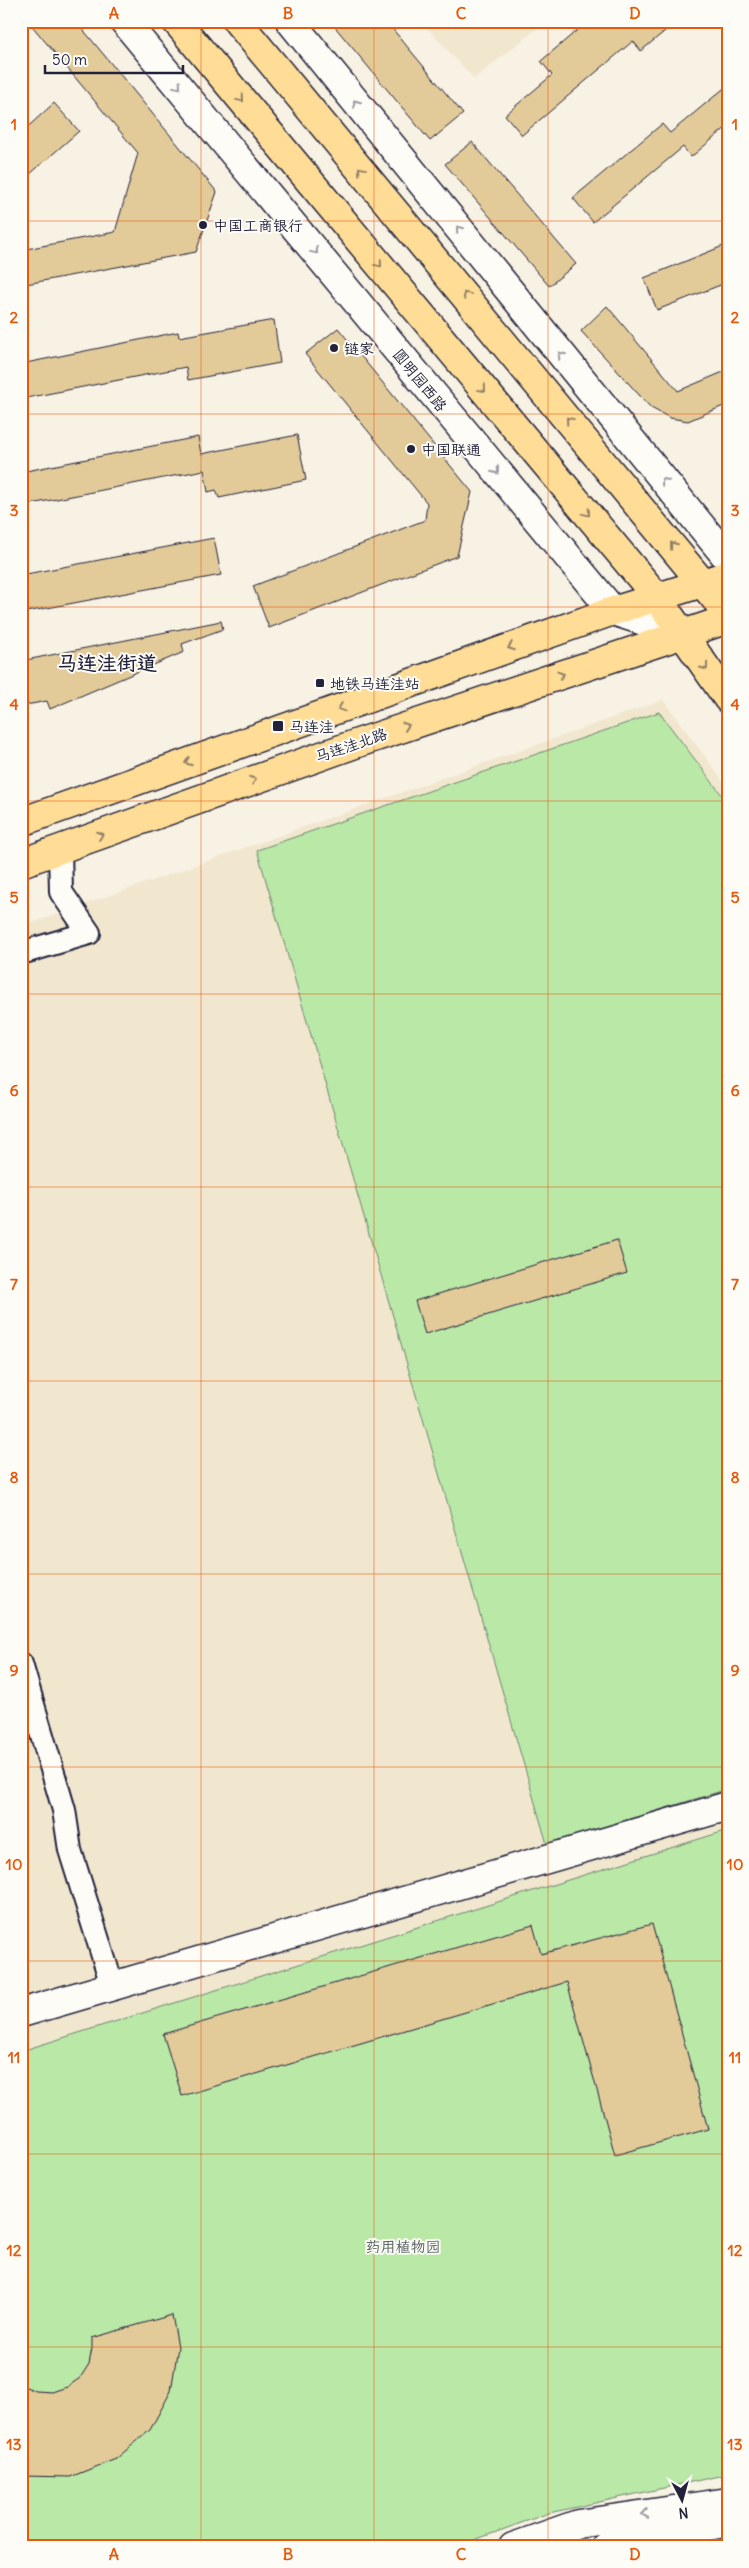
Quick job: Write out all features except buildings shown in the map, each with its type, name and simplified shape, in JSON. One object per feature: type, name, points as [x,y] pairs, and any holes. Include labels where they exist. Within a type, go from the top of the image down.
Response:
[{"type":"main road","points":[[176,21],[656,596],[728,699]]},
{"type":"main road","points":[[237,21],[716,579],[728,614]]},
{"type":"main road","points":[[21,822],[613,610],[716,579]]},
{"type":"main road","name":"马连洼北路","points":[[21,863],[364,741],[728,620]]},
{"type":"street","name":"圆明园西路","points":[[124,21],[613,610]]},
{"type":"street","points":[[290,21],[728,559]]},
{"type":"street","points":[[613,610],[683,634]]},
{"type":"street","points":[[21,954],[89,933],[60,892],[60,849]]},
{"type":"street","points":[[21,1664],[64,1810],[70,1850],[112,1985]]},
{"type":"street","points":[[21,2014],[112,1985],[728,1806]]},
{"type":"street","points":[[513,2547],[578,2524],[728,2502]]},
{"type":"street","points":[[606,2547],[728,2522]]},
{"type":"shaded area","points":[[421,21],[546,21],[474,79]]},
{"type":"shaded area","points":[[663,700],[728,788],[728,2474],[549,2513],[455,2547],[21,2547],[21,927]]},
{"type":"green space","points":[[659,712],[728,803],[728,1789],[547,1844],[257,850]]},
{"type":"green space","name":"药用植物园","points":[[728,1830],[728,2474],[549,2513],[455,2547],[21,2547],[21,2051]]},
{"type":"place","name":"中国工商银行","points":[[203,225]]},
{"type":"place","name":"链家","points":[[334,348]]},
{"type":"place","name":"中国联通","points":[[411,449]]},
{"type":"place","name":"地铁马连洼站","points":[[320,683]]},
{"type":"place","name":"马连洼","points":[[278,726]]},
{"type":"district","name":"马连洼街道","points":[[107,662]]}]
